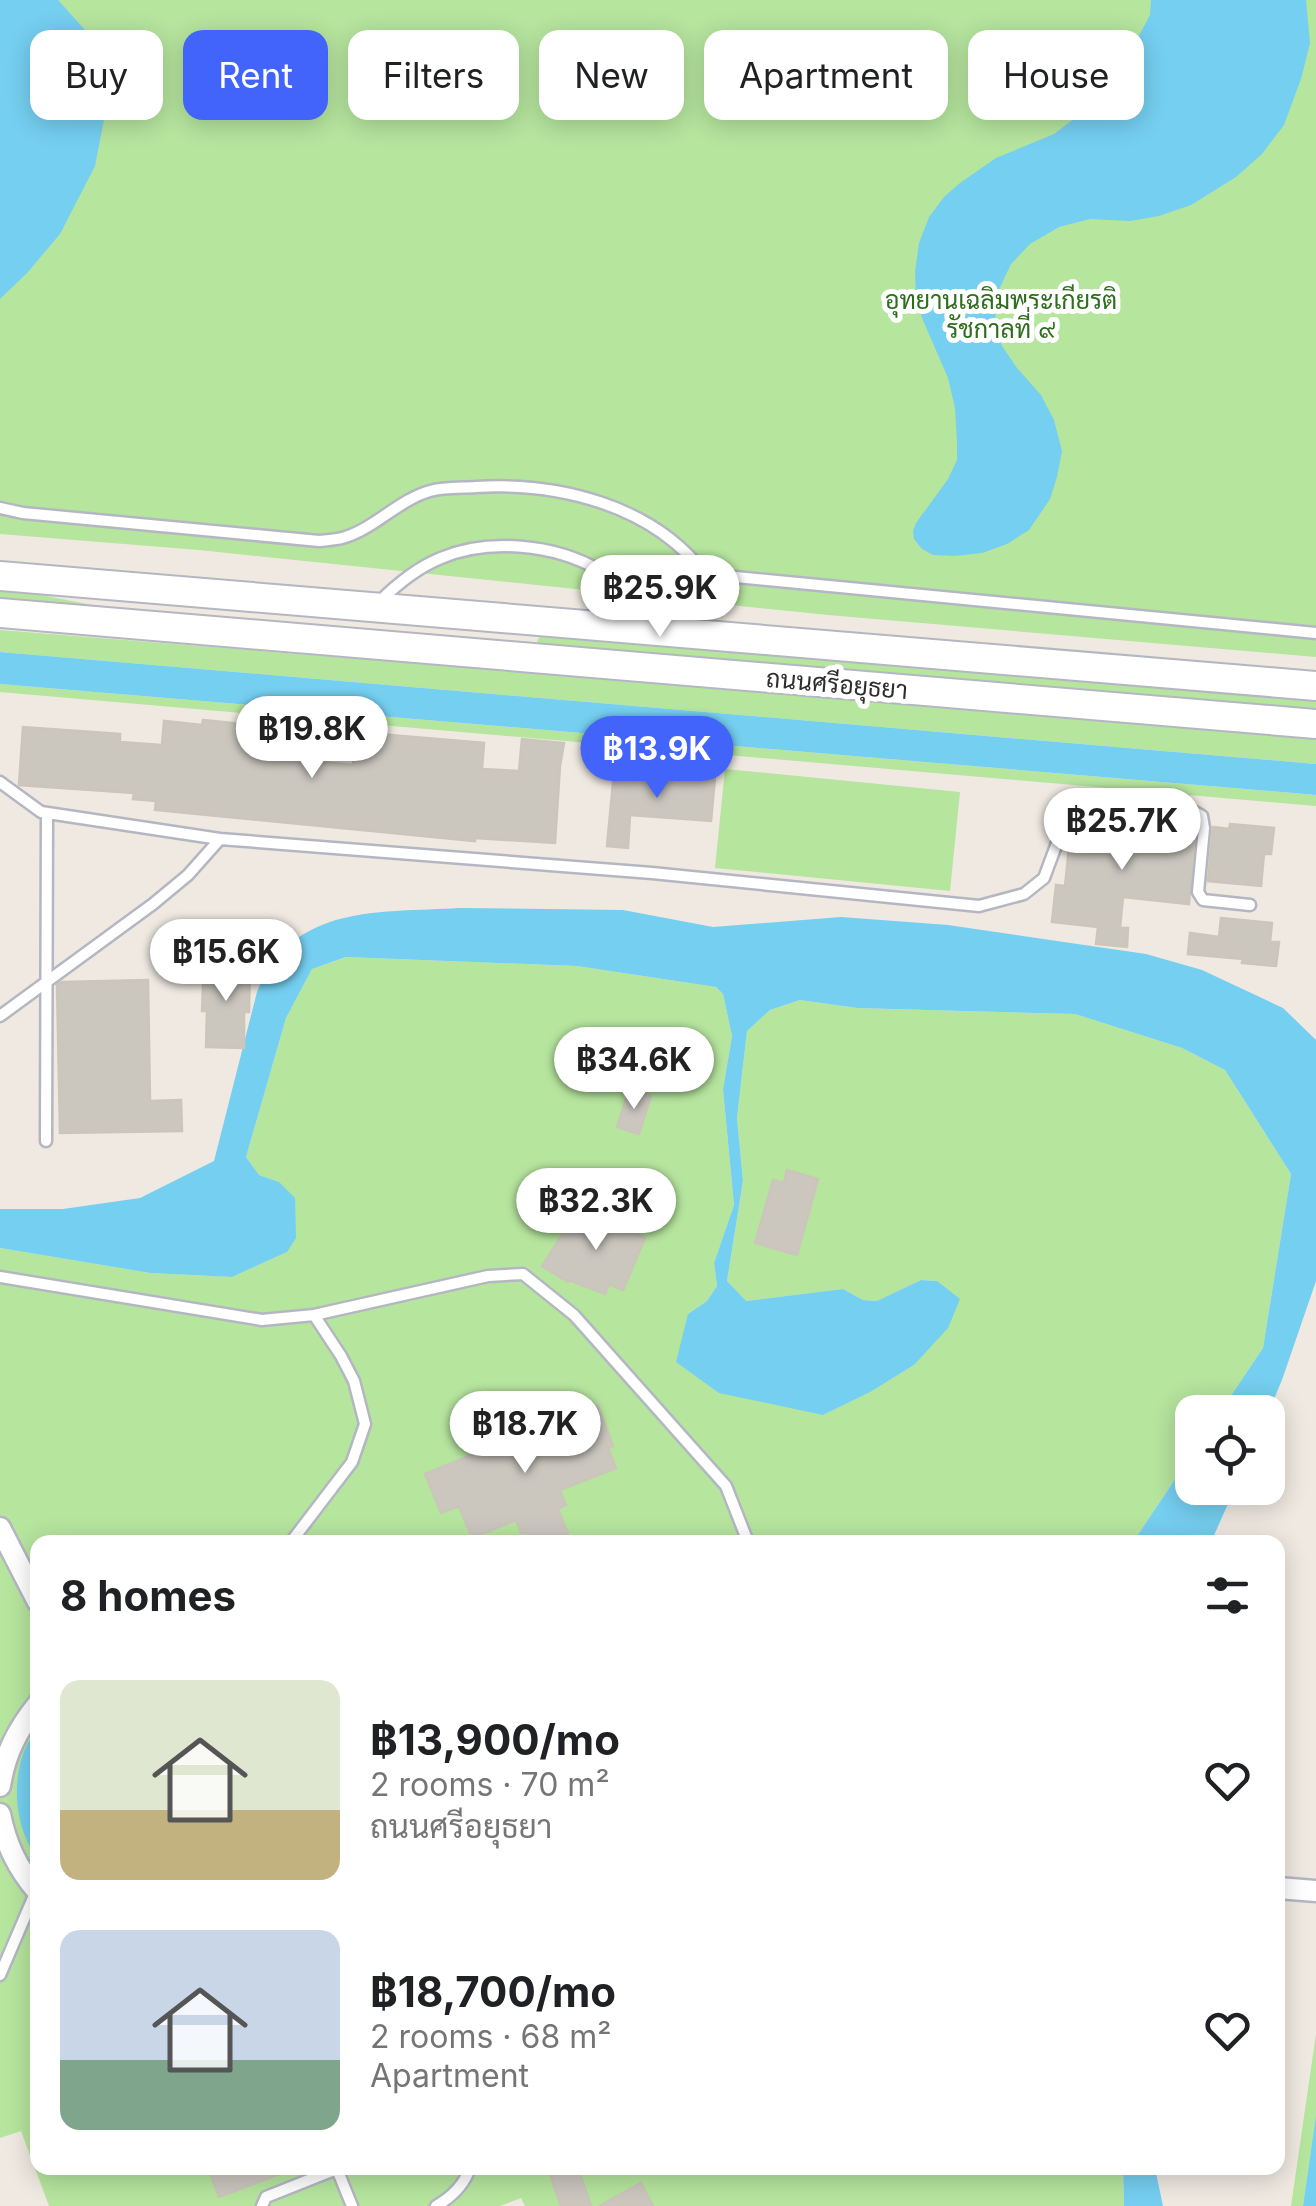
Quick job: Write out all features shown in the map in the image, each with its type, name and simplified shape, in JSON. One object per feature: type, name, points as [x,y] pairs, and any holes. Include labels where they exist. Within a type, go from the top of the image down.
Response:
[{"type":"main road","name":"ถนนศรีอยุธยา","points":[[0,576],[1316,686]]},
{"type":"main road","name":"ถนนศรีอยุธยา","points":[[0,613],[1316,724]]},
{"type":"main road","points":[[509,656],[514,618]]},
{"type":"street","points":[[0,1528],[30,1586]]},
{"type":"street","points":[[0,1786],[11,1744],[30,1714]]},
{"type":"street","points":[[0,1814],[13,1858],[30,1881]]},
{"type":"street","points":[[1285,1889],[1316,1891]]},
{"type":"lane","points":[[0,508],[23,514],[319,541],[345,538],[407,500],[433,490],[536,488],[580,496],[639,517],[705,574],[1316,634]]},
{"type":"lane","points":[[374,607],[401,580],[440,558],[474,548],[504,547],[569,555],[600,570],[636,596],[673,632]]},
{"type":"lane","points":[[0,782],[41,812],[220,838],[652,873],[978,906],[1024,894],[1044,878],[1060,834],[1062,813],[1074,804],[1196,812],[1202,816],[1204,828],[1198,892],[1203,900],[1250,905]]},
{"type":"lane","points":[[46,1141],[47,813]]},
{"type":"lane","points":[[0,1016],[188,875],[220,838]]},
{"type":"lane","points":[[0,1277],[262,1320],[314,1315],[488,1276],[523,1274],[574,1315],[726,1486],[745,1535]]},
{"type":"lane","points":[[296,1535],[352,1462],[364,1424],[354,1381],[314,1315]]},
{"type":"lane","points":[[0,1974],[30,1907]]},
{"type":"lane","points":[[264,2202],[323,2175]]},
{"type":"lane","points":[[341,2175],[352,2206]]},
{"type":"lane","points":[[436,2206],[465,2182],[468,2175]]},
{"type":"green space","name":"อุทยานเฉลิมพระเกียรติ รัชกาลที่ ๙","points":[[0,0],[1316,0],[1316,657],[828,615],[199,550],[0,534]]},
{"type":"green space","points":[[0,589],[102,607],[101,614],[0,605]]},
{"type":"green space","points":[[0,630],[1316,736],[1316,764],[0,652]]},
{"type":"green space","points":[[541,635],[1316,698],[1316,713],[542,649],[537,641]]},
{"type":"green space","points":[[0,684],[1316,795],[1316,806],[0,692]]},
{"type":"green space","points":[[725,769],[960,792],[950,891],[715,868]]},
{"type":"green space","points":[[347,957],[577,966],[716,987],[723,994],[732,1036],[723,1089],[734,1205],[714,1263],[717,1286],[707,1301],[688,1314],[823,1415],[914,1365],[937,1281],[921,1280],[878,1301],[863,1300],[843,1289],[745,1301],[727,1281],[743,1181],[737,1118],[747,1031],[770,1010],[800,1000],[857,1008],[1075,1014],[1182,1048],[1225,1070],[1291,1174],[1263,1348],[1231,1395],[1175,1395],[1175,1479],[1138,1535],[30,1535],[30,2155],[21,2131],[0,2138],[0,1248],[150,1273],[232,1277],[287,1252],[279,1182],[259,1175],[246,1157],[286,1018],[312,969]]},
{"type":"green space","points":[[1316,2034],[1316,2116],[1303,2206],[1291,2206]]},
{"type":"green space","points":[[37,2175],[1123,2175],[1124,2206],[525,2206],[521,2198],[500,2206],[49,2206]]},
{"type":"water","points":[[0,0],[58,0],[85,30],[30,30],[30,120],[104,120],[95,166],[60,234],[0,299]]},
{"type":"water","points":[[1151,0],[1306,0],[1310,43],[1284,125],[1262,154],[1236,177],[1191,205],[1130,221],[1090,219],[1059,227],[1030,244],[1011,264],[996,296],[995,323],[1002,346],[1041,395],[1054,420],[1062,451],[1057,477],[1050,499],[1029,530],[1007,544],[982,553],[933,555],[922,549],[913,531],[948,479],[957,460],[957,442],[948,378],[916,295],[919,243],[929,217],[944,197],[996,158],[1054,134],[1072,120],[1144,120],[1142,30],[1150,15]]},
{"type":"water","points":[[0,652],[1316,764],[1316,795],[0,684]]},
{"type":"water","points":[[623,910],[713,927],[841,917],[948,925],[1146,954],[1202,970],[1283,1008],[1316,1040],[1316,1281],[1276,1395],[1231,1395],[1263,1348],[1291,1174],[1225,1070],[1182,1048],[1075,1014],[857,1008],[800,1000],[770,1010],[747,1031],[737,1118],[743,1181],[727,1281],[746,1301],[843,1289],[863,1300],[877,1301],[921,1280],[937,1281],[960,1299],[948,1328],[914,1365],[823,1415],[719,1393],[676,1362],[688,1314],[707,1301],[717,1286],[714,1263],[734,1205],[723,1089],[732,1036],[723,994],[716,987],[577,966],[346,957],[312,969],[286,1018],[246,1157],[259,1175],[279,1182],[295,1198],[296,1238],[287,1252],[232,1277],[150,1273],[0,1248],[0,1209],[63,1209],[140,1198],[214,1161],[257,992],[273,963],[293,942],[316,928],[342,918],[399,911]]},
{"type":"water","points":[[1175,1479],[1175,1505],[1227,1505],[1214,1535],[1138,1535]]},
{"type":"water","points":[[30,1739],[30,1846],[20,1819],[17,1790]]},
{"type":"water","points":[[1316,2115],[1316,2206],[1303,2206]]},
{"type":"water","points":[[1123,2175],[1156,2175],[1163,2206],[1124,2206]]},
{"type":"building","points":[[203,720],[244,724],[242,746],[254,747],[254,755],[353,765],[356,732],[484,743],[482,769],[519,771],[522,739],[564,743],[555,843],[475,841],[155,810],[156,801],[133,799],[134,793],[19,785],[23,727],[120,734],[120,742],[162,745],[164,721],[202,725]]},
{"type":"building","points":[[614,772],[715,778],[711,821],[630,815],[628,848],[607,846]]},
{"type":"building","points":[[1072,819],[1151,827],[1152,822],[1195,826],[1189,904],[1123,897],[1120,928],[1128,928],[1127,947],[1096,944],[1098,927],[1052,922],[1056,885],[1065,886]]},
{"type":"building","points":[[1230,824],[1274,828],[1271,854],[1264,854],[1261,886],[1208,881],[1213,827],[1229,829]]},
{"type":"building","points":[[1221,918],[1272,923],[1270,942],[1279,942],[1276,966],[1188,954],[1190,933],[1219,937]]},
{"type":"building","points":[[204,964],[250,965],[244,1048],[206,1047],[207,1011],[202,1011]]},
{"type":"building","points":[[148,980],[150,1101],[181,1100],[182,1131],[60,1133],[57,985]]},
{"type":"building","points":[[629,1089],[651,1096],[639,1134],[617,1127]]},
{"type":"building","points":[[787,1170],[818,1179],[797,1255],[755,1243],[773,1180],[784,1183]]},
{"type":"building","points":[[577,1211],[608,1231],[617,1211],[637,1219],[631,1232],[645,1238],[623,1290],[609,1284],[605,1294],[568,1282],[542,1266]]},
{"type":"building","points":[[598,1406],[613,1446],[608,1448],[616,1468],[560,1490],[566,1505],[558,1509],[568,1534],[522,1535],[516,1520],[471,1535],[459,1506],[441,1513],[425,1474],[501,1443],[493,1422],[513,1414],[521,1437]]},
{"type":"building","points":[[211,2175],[277,2175],[219,2197]]},
{"type":"building","points":[[550,2175],[580,2175],[591,2206],[561,2206]]},
{"type":"building","points":[[641,2183],[653,2206],[599,2206]]}]
